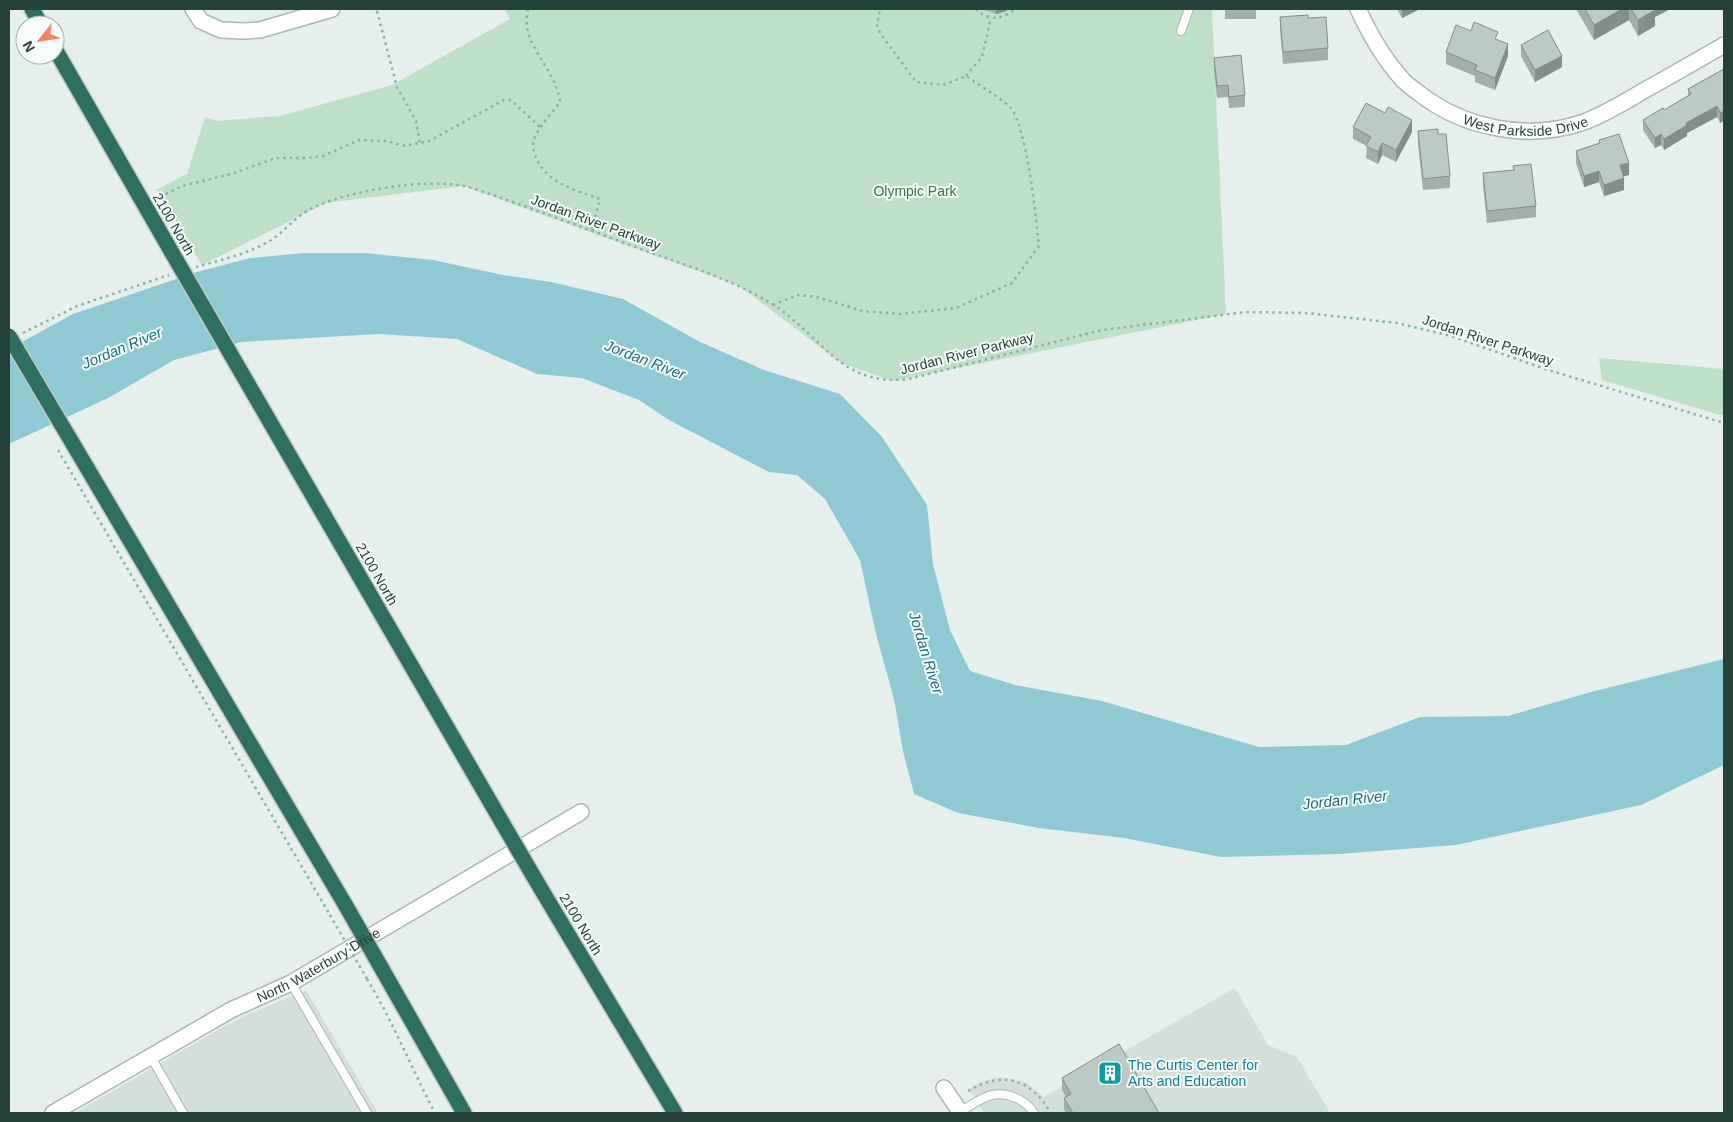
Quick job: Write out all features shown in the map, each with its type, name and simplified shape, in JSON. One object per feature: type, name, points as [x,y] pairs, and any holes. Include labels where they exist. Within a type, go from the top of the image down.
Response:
[{"type":"highway","name":"2100 North","points":[[64,65],[541,889],[675,1113]]},
{"type":"highway","points":[[15,335],[86,466],[346,906],[464,1113]]},
{"type":"street","points":[[193,9],[201,21],[221,30],[243,31],[260,30],[332,9]]},
{"type":"street","name":"West Parkside Drive","points":[[1358,9],[1382,55],[1403,81],[1434,105],[1462,119],[1490,127],[1521,132],[1550,130],[1573,125],[1608,112],[1724,44]]},
{"type":"street","name":"North Waterbury Drive","points":[[53,1113],[231,1010],[291,983],[581,812]]},
{"type":"street","points":[[944,1088],[961,1112]]},
{"type":"lane","points":[[1181,31],[1189,9]]},
{"type":"lane","points":[[291,983],[367,1113]]},
{"type":"lane","points":[[151,1057],[183,1113]]},
{"type":"lane","points":[[961,1112],[992,1095],[1016,1097],[1034,1113]]},
{"type":"path","points":[[528,9],[526,19],[531,43],[553,76],[559,92],[560,102],[535,137],[532,145],[541,168],[551,178],[565,186],[600,199],[592,230]]},
{"type":"path","points":[[880,9],[877,26],[880,33],[916,82],[943,85],[966,76],[982,57],[991,18]]},
{"type":"path","points":[[976,9],[983,16],[991,18],[1007,15],[1014,9]]},
{"type":"path","points":[[376,11],[397,87],[416,121],[420,143]]},
{"type":"path","points":[[773,305],[798,295],[817,297],[863,311],[900,314],[956,308],[1012,283],[1039,246],[1034,194],[1020,126],[1011,108],[966,76]]},
{"type":"path","points":[[160,197],[182,186],[232,174],[276,158],[323,156],[359,140],[387,141],[405,146],[429,141],[504,100],[511,100],[541,128]]},
{"type":"path","name":"Jordan River Parkway","points":[[194,268],[262,245],[273,239],[307,211],[341,197],[426,183],[463,186],[592,230],[732,282],[773,305],[841,364],[866,377],[893,381],[909,379],[1102,330],[1246,312],[1306,313],[1397,322],[1451,336],[1545,369],[1724,423]]},
{"type":"path","points":[[15,335],[77,306],[171,275]]},
{"type":"path","points":[[67,465],[383,1006],[406,1057],[435,1113]]},
{"type":"shaded area","points":[[1235,988],[1268,1045],[1297,1057],[1330,1113],[984,1113],[969,1089],[980,1082],[1000,1077],[1025,1082],[1044,1097]]},
{"type":"shaded area","points":[[306,990],[378,1113],[75,1113],[218,1030],[249,1014]]},
{"type":"green space","name":"Olympic Park","points":[[504,9],[1212,9],[1226,314],[893,381],[841,363],[739,286],[463,186],[326,203],[202,265],[156,190],[187,174],[205,117],[217,121],[280,116],[392,85],[510,19]]},
{"type":"green space","points":[[1599,358],[1724,369],[1724,415],[1602,380]]},
{"type":"water","name":"Jordan River","points":[[305,253],[365,253],[433,260],[503,275],[551,282],[623,299],[698,341],[764,370],[840,394],[882,437],[927,505],[933,564],[950,630],[970,671],[1015,685],[1102,701],[1259,747],[1346,745],[1420,717],[1508,716],[1591,692],[1724,659],[1724,765],[1641,805],[1456,845],[1339,854],[1221,857],[1124,838],[1039,828],[958,813],[914,794],[903,751],[894,699],[876,634],[860,560],[825,499],[797,475],[769,472],[669,420],[639,400],[582,378],[537,374],[457,339],[378,334],[242,342],[174,360],[108,398],[9,444],[9,349],[73,314],[197,272],[250,258]]},
{"type":"building","points":[[1585,9],[1622,9],[1594,25]]},
{"type":"building","points":[[1631,9],[1654,9],[1655,10],[1638,20]]},
{"type":"building","points":[[1308,15],[1308,18],[1326,17],[1328,48],[1283,52],[1280,17]]},
{"type":"building","points":[[1474,22],[1498,32],[1495,39],[1508,44],[1495,78],[1475,70],[1477,65],[1446,52],[1456,25],[1471,31]]},
{"type":"building","points":[[1548,30],[1562,56],[1535,70],[1521,45]]},
{"type":"building","points":[[1241,55],[1245,95],[1229,97],[1228,85],[1217,86],[1214,58]]},
{"type":"building","points":[[1724,69],[1724,111],[1720,113],[1717,106],[1686,123],[1687,125],[1664,139],[1661,134],[1655,138],[1643,120],[1691,94],[1688,89]]},
{"type":"building","points":[[1366,103],[1385,113],[1388,107],[1412,120],[1396,150],[1382,143],[1378,152],[1366,146],[1371,137],[1353,127]]},
{"type":"building","points":[[1438,129],[1438,134],[1446,134],[1450,176],[1423,179],[1418,131]]},
{"type":"building","points":[[1619,134],[1629,163],[1620,165],[1624,178],[1604,185],[1599,171],[1584,176],[1576,151],[1600,143],[1599,140]]},
{"type":"building","points":[[1531,164],[1536,206],[1487,211],[1483,173],[1514,170],[1513,166]]},
{"type":"building","name":"The Curtis Center for Arts and Education","points":[[1119,1044],[1159,1113],[1073,1113],[1064,1098],[1071,1094],[1062,1078]]},
{"type":"place","name":"The Curtis Center for Arts and Education","points":[[1110,1073]]}]
